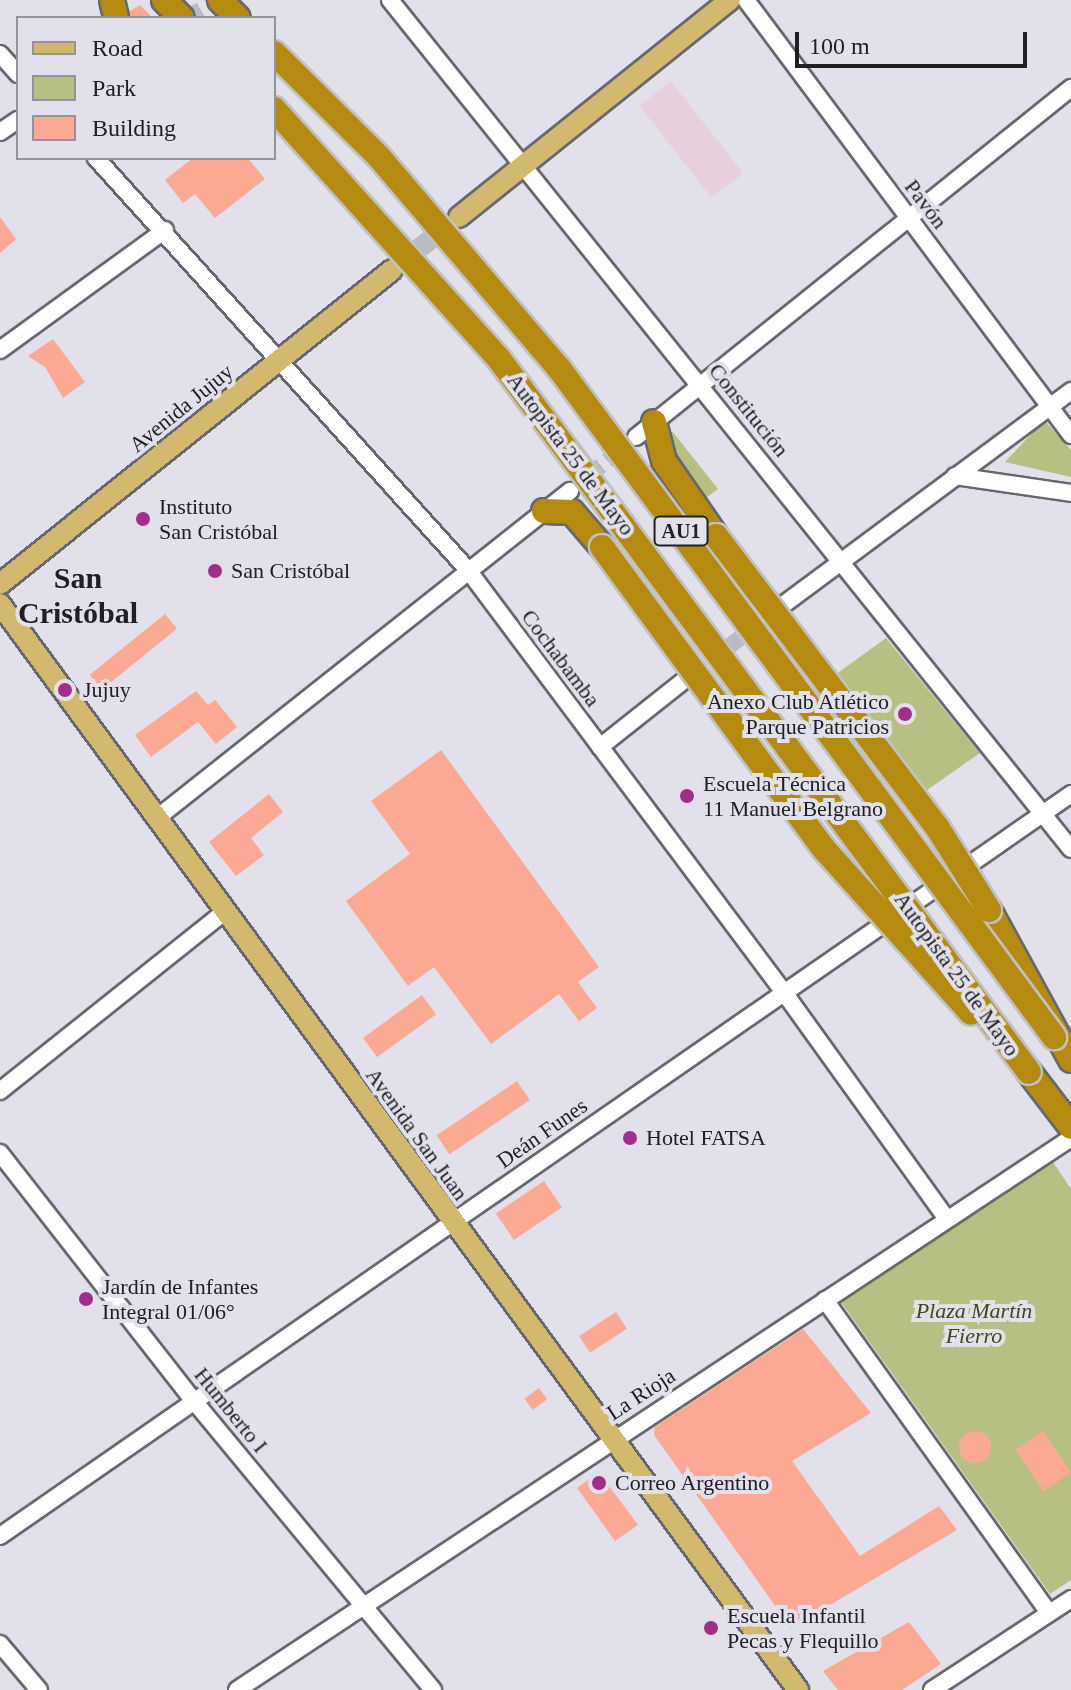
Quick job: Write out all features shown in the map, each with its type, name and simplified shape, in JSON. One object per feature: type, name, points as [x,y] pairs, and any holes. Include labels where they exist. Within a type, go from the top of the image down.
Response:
[{"type":"highway","points":[[164,0],[180,16]]},
{"type":"highway","points":[[220,0],[236,16]]},
{"type":"highway","name":"Autopista 25 de Mayo","points":[[276,55],[379,157],[558,367],[1071,1060]]},
{"type":"highway","name":"Autopista 25 de Mayo","points":[[276,111],[499,359],[1071,1127]]},
{"type":"highway","points":[[645,430],[716,536],[937,827],[1004,934],[1054,1037]]},
{"type":"highway","points":[[544,511],[572,512],[602,547],[834,861],[923,965],[1029,1072]]},
{"type":"main road","points":[[459,217],[730,0]]},
{"type":"main road","name":"Avenida Jujuy","points":[[0,584],[392,270]]},
{"type":"main road","name":"Avenida San Juan","points":[[0,604],[798,1690]]},
{"type":"street","name":"Constitución","points":[[390,0],[1071,849]]},
{"type":"street","name":"Pavón","points":[[746,0],[1071,435]]},
{"type":"street","points":[[0,54],[16,72]]},
{"type":"street","points":[[645,430],[1071,88]]},
{"type":"street","name":"Cochabamba","points":[[98,160],[165,230],[468,570],[783,991],[947,1219]]},
{"type":"street","points":[[0,350],[165,230]]},
{"type":"street","points":[[783,605],[1071,391]]},
{"type":"street","points":[[955,476],[1071,493]]},
{"type":"street","points":[[157,818],[570,491]]},
{"type":"street","points":[[600,747],[687,678]]},
{"type":"street","name":"Deán Funes","points":[[0,1536],[1071,794]]},
{"type":"street","points":[[0,1091],[224,912]]},
{"type":"street","name":"La Rioja","points":[[237,1690],[1071,1138]]},
{"type":"street","name":"Humberto I","points":[[0,1153],[194,1401],[433,1690]]},
{"type":"street","points":[[825,1300],[1049,1613]]},
{"type":"street","points":[[932,1690],[1071,1599]]},
{"type":"street","points":[[0,1644],[39,1690]]},
{"type":"shaded area","points":[[671,81],[743,173],[712,198],[639,106]]},
{"type":"green space","points":[[1044,420],[1071,450],[1071,477],[1005,462]]},
{"type":"green space","points":[[672,431],[718,489],[703,500],[671,459],[666,436]]},
{"type":"green space","name":"Anexo Club Atlético Parque Patricios","points":[[886,638],[980,753],[920,795],[835,675]]},
{"type":"green space","name":"Plaza Martín Fierro","points":[[1051,1159],[1071,1189],[1071,1580],[1050,1594],[838,1298]]},
{"type":"building","points":[[140,5],[151,16],[112,16],[125,14]]},
{"type":"building","points":[[190,160],[250,160],[265,179],[215,218],[195,194],[183,203],[165,180]]},
{"type":"building","points":[[0,217],[16,239],[0,253]]},
{"type":"building","points":[[53,339],[85,382],[63,398],[45,367],[28,356]]},
{"type":"building","points":[[165,614],[177,629],[102,690],[90,675]]},
{"type":"building","points":[[196,691],[208,705],[215,700],[237,727],[216,744],[198,722],[151,757],[135,735]]},
{"type":"building","points":[[441,750],[599,967],[578,982],[597,1008],[579,1021],[559,994],[491,1044],[434,967],[408,986],[346,901],[410,854],[371,801]]},
{"type":"building","points":[[269,794],[283,812],[251,838],[264,855],[236,876],[209,842]]},
{"type":"building","points":[[422,995],[436,1014],[377,1057],[363,1038]]},
{"type":"building","points":[[517,1081],[530,1100],[449,1154],[437,1135]]},
{"type":"building","points":[[544,1181],[562,1208],[514,1240],[496,1213]]},
{"type":"building","points":[[616,1312],[627,1329],[590,1353],[579,1336]]},
{"type":"building","points":[[803,1329],[871,1413],[792,1461],[860,1556],[939,1506],[957,1530],[791,1628],[654,1435],[655,1427]]},
{"type":"building","points":[[539,1388],[547,1399],[533,1410],[524,1399]]},
{"type":"building","points":[[975,1431],[986,1436],[991,1447],[986,1458],[975,1463],[964,1458],[959,1447],[964,1436]]},
{"type":"building","points":[[1043,1431],[1071,1472],[1044,1491],[1016,1449]]},
{"type":"building","points":[[591,1478],[607,1483],[638,1525],[615,1541],[577,1488]]},
{"type":"building","points":[[909,1622],[941,1664],[902,1690],[838,1690],[823,1671]]},
{"type":"tunnel","points":[[190,16],[217,0]]},
{"type":"tunnel","points":[[395,267],[452,223]]},
{"type":"tunnel","points":[[570,491],[636,437]]},
{"type":"tunnel","points":[[689,677],[782,606]]},
{"type":"place","name":"Instituto San Cristóbal","points":[[143,519]]},
{"type":"place","name":"San Cristóbal","points":[[215,571]]},
{"type":"place","name":"Jujuy","points":[[65,690]]},
{"type":"place","name":"Anexo Club Atlético Parque Patricios","points":[[905,714]]},
{"type":"place","name":"Escuela Técnica 11 Manuel Belgrano","points":[[687,796]]},
{"type":"place","name":"Hotel FATSA","points":[[630,1138]]},
{"type":"place","name":"Jardín de Infantes Integral 01/06°","points":[[86,1299]]},
{"type":"place","name":"Correo Argentino","points":[[599,1483]]},
{"type":"place","name":"Escuela Infantil Pecas y Flequillo","points":[[711,1628]]},
{"type":"district","name":"San Cristóbal","points":[[78,595]]}]
